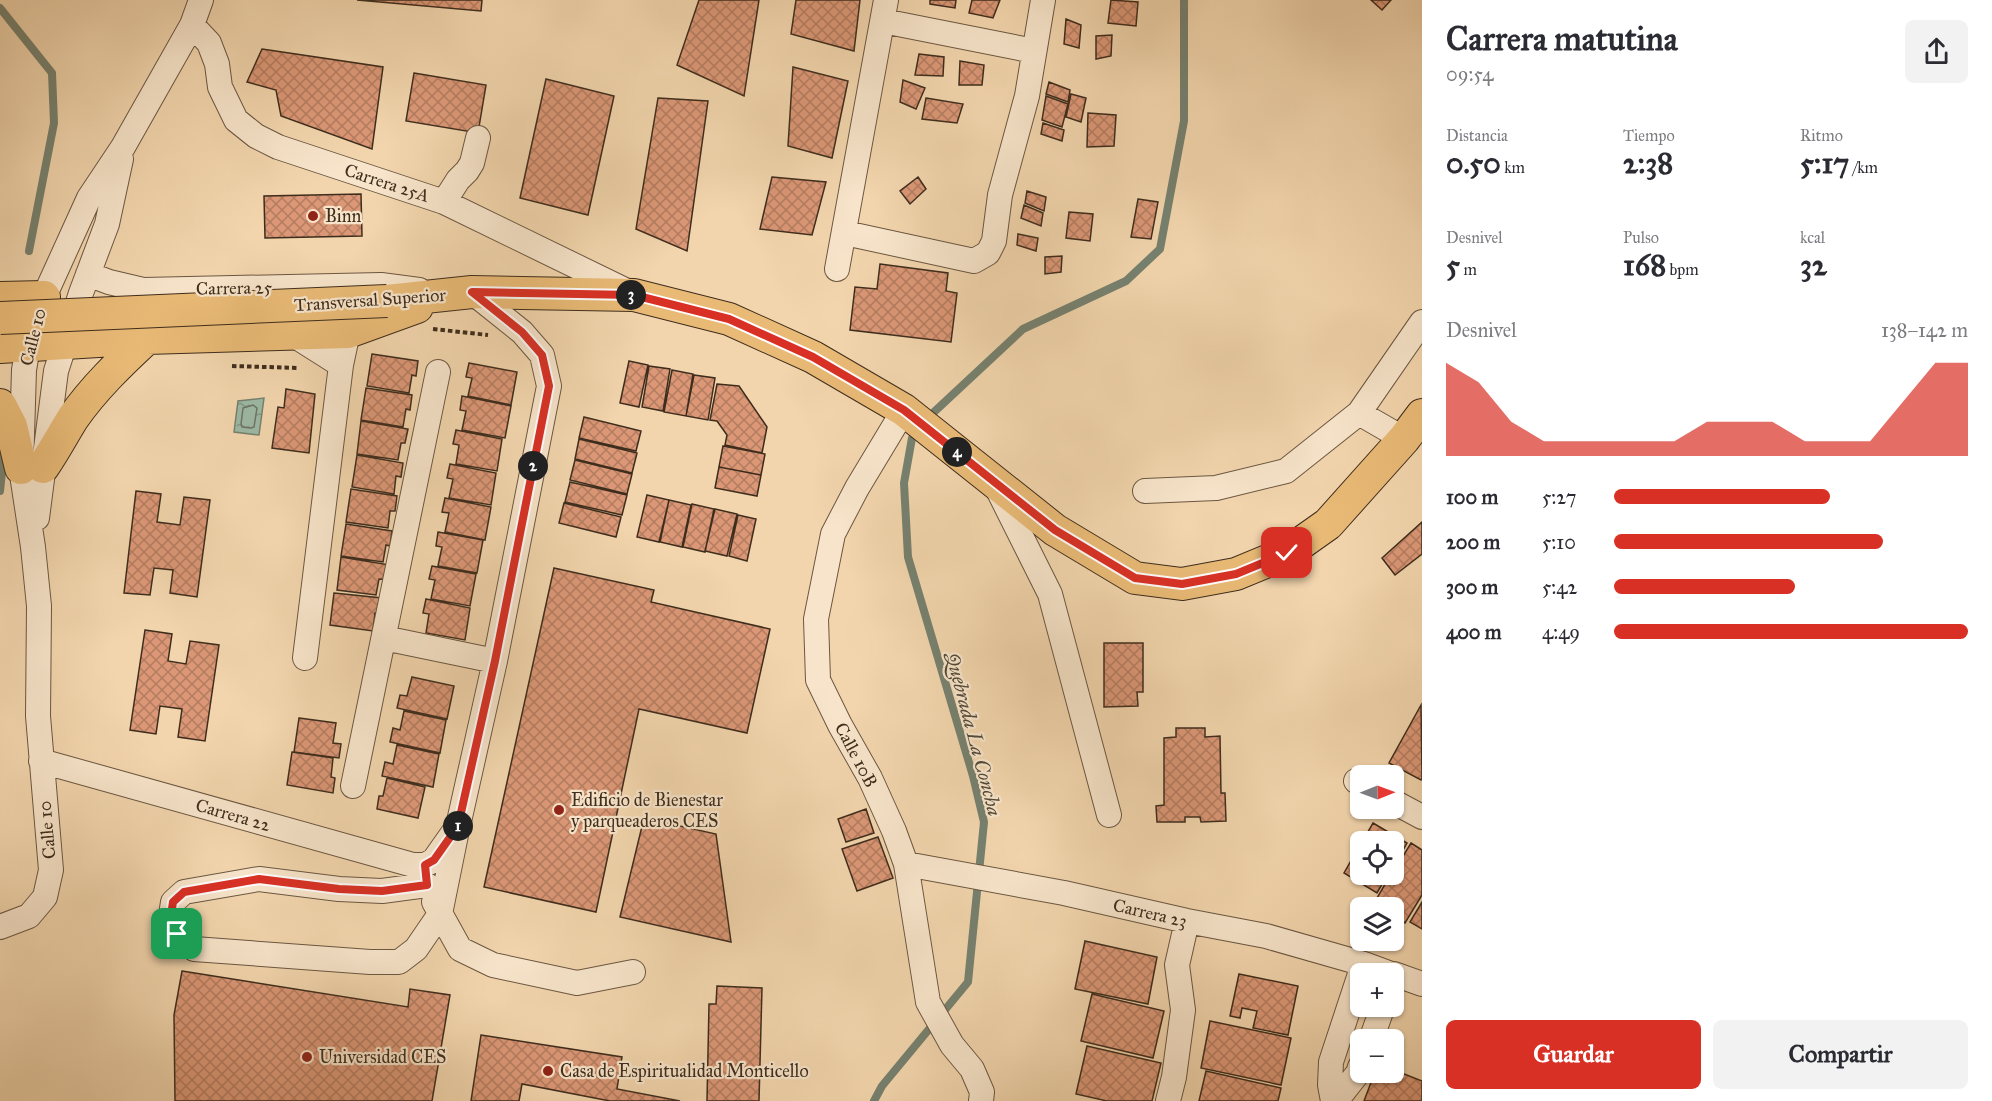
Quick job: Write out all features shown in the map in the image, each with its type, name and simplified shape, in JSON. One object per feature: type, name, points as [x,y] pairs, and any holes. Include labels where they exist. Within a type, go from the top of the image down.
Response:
[{"type":"main road","name":"Transversal Superior","points":[[0,318],[384,293],[634,295],[729,319],[813,357],[917,420],[1055,530],[1135,578],[1182,584],[1236,574],[1287,553],[1328,524],[1413,427]]},
{"type":"main road","points":[[14,347],[147,338],[348,332],[462,293]]},
{"type":"main road","points":[[0,298],[44,297]]},
{"type":"main road","points":[[0,405],[32,468],[94,392],[147,338]]},
{"type":"street","name":"Calle 10","points":[[0,927],[28,916],[45,897],[51,870],[38,716],[39,606],[33,547],[32,468],[24,370],[14,347],[44,297],[89,198],[123,147],[192,25],[201,0]]},
{"type":"street","points":[[845,233],[974,261],[988,253],[994,241],[1000,195],[1027,96],[1043,0]]},
{"type":"street","points":[[837,269],[885,11],[1034,51]]},
{"type":"street","name":"Carrera 25A","points":[[192,25],[208,43],[217,64],[220,87],[236,120],[256,136],[278,147],[444,202],[634,295]]},
{"type":"street","points":[[444,202],[472,163],[478,138]]},
{"type":"street","name":"Calle 10","points":[[32,468],[64,344],[107,224],[123,147]]},
{"type":"street","name":"Carrera 25","points":[[88,274],[109,282],[143,290],[384,293]]},
{"type":"street","points":[[458,826],[426,875],[382,891],[339,889],[259,879],[184,892],[173,902],[170,922],[177,934],[194,949],[370,962],[399,962],[416,949],[440,914],[495,661],[549,386],[542,355],[522,332],[462,293]]},
{"type":"street","points":[[1145,491],[1216,488],[1286,471],[1359,413],[1422,322]]},
{"type":"street","points":[[304,658],[341,365],[348,332]]},
{"type":"street","points":[[292,334],[341,365]]},
{"type":"street","points":[[353,786],[438,372]]},
{"type":"street","points":[[1359,413],[1413,427]]},
{"type":"street","name":"Calle 10B","points":[[917,420],[857,488],[833,534],[816,619],[818,680],[870,778],[894,831],[906,864],[928,1002],[952,1045],[972,1069],[982,1092],[981,1101]]},
{"type":"street","points":[[994,482],[1050,594],[1109,815]]},
{"type":"street","points":[[384,638],[495,661]]},
{"type":"street","name":"Carrera 22","points":[[41,761],[413,865],[426,875]]},
{"type":"street","points":[[1404,807],[1422,817]]},
{"type":"street","name":"Carrera 23","points":[[906,864],[1064,893],[1266,936],[1350,967]]},
{"type":"street","points":[[426,875],[440,914],[460,950],[493,965],[577,983],[633,972]]},
{"type":"street","points":[[1168,1101],[1174,1077],[1183,1010],[1177,965],[1187,921]]},
{"type":"street","name":"Carrera 23","points":[[1404,979],[1422,984]]},
{"type":"street","points":[[1334,1101],[1330,1084],[1331,1062],[1350,1006]]},
{"type":"street","points":[[1334,1101],[1350,1082]]},
{"type":"water","points":[[264,398],[259,435],[234,432],[238,401]]},
{"type":"building","points":[[357,0],[482,0],[481,11]]},
{"type":"building","points":[[699,0],[759,0],[744,96],[677,65]]},
{"type":"building","points":[[796,0],[860,0],[854,51],[791,34]]},
{"type":"building","points":[[930,0],[956,0],[955,8],[930,4]]},
{"type":"building","points":[[972,0],[1000,0],[993,18],[969,13]]},
{"type":"building","points":[[1111,0],[1138,2],[1136,26],[1108,23]]},
{"type":"building","points":[[1371,0],[1391,0],[1382,10]]},
{"type":"building","points":[[1066,19],[1081,25],[1079,48],[1064,44]]},
{"type":"building","points":[[1112,35],[1111,56],[1096,59],[1096,36]]},
{"type":"building","points":[[262,49],[383,67],[372,149],[281,116],[276,90],[247,82]]},
{"type":"building","points":[[919,54],[944,57],[943,76],[915,75]]},
{"type":"building","points":[[960,61],[984,65],[982,85],[959,85]]},
{"type":"building","points":[[793,67],[848,81],[832,158],[788,146]]},
{"type":"building","points":[[414,73],[486,85],[478,133],[406,121]]},
{"type":"building","points":[[546,79],[614,96],[588,215],[520,198]]},
{"type":"building","points":[[903,80],[925,88],[916,109],[900,102]]},
{"type":"building","points":[[1049,82],[1070,90],[1068,102],[1046,94]]},
{"type":"building","points":[[1071,94],[1086,98],[1081,122],[1066,117]]},
{"type":"building","points":[[1046,96],[1068,104],[1062,127],[1042,120]]},
{"type":"building","points":[[658,98],[708,101],[687,251],[636,229]]},
{"type":"building","points":[[926,98],[963,104],[957,123],[922,119]]},
{"type":"building","points":[[1088,113],[1116,115],[1114,146],[1087,147]]},
{"type":"building","points":[[1043,123],[1064,130],[1062,141],[1041,134]]},
{"type":"building","points":[[772,177],[826,182],[812,235],[760,229]]},
{"type":"building","points":[[918,177],[926,189],[910,204],[900,191]]},
{"type":"building","points":[[1027,191],[1046,197],[1044,211],[1025,203]]},
{"type":"building","name":"Binn","points":[[361,194],[362,236],[265,238],[264,196]]},
{"type":"building","points":[[1138,199],[1158,202],[1151,239],[1131,237]]},
{"type":"building","points":[[1024,205],[1043,213],[1041,226],[1021,218]]},
{"type":"building","points":[[1069,212],[1093,214],[1090,241],[1066,238]]},
{"type":"building","points":[[1018,234],[1038,238],[1036,251],[1017,245]]},
{"type":"building","points":[[1062,256],[1061,272],[1045,274],[1045,257]]},
{"type":"building","points":[[880,264],[948,273],[946,291],[957,293],[951,342],[850,330],[855,287],[877,289]]},
{"type":"building","points":[[372,354],[418,361],[416,376],[412,375],[409,393],[367,386]]},
{"type":"building","points":[[629,361],[648,365],[639,407],[620,403]]},
{"type":"building","points":[[469,363],[517,372],[511,405],[468,396],[472,378],[466,377]]},
{"type":"building","points":[[649,366],[670,369],[663,411],[642,407]]},
{"type":"building","points":[[672,370],[693,374],[686,416],[664,412]]},
{"type":"building","points":[[694,375],[715,378],[708,420],[686,416]]},
{"type":"building","points":[[717,384],[739,386],[767,427],[762,453],[725,445],[727,435],[717,421],[710,420]]},
{"type":"building","points":[[366,388],[412,395],[410,410],[406,409],[403,427],[361,420]]},
{"type":"building","points":[[286,389],[315,394],[309,453],[272,448],[278,407],[284,408]]},
{"type":"building","points":[[462,396],[511,406],[505,438],[462,430],[466,411],[460,410]]},
{"type":"building","points":[[584,417],[641,431],[636,451],[579,438]]},
{"type":"building","points":[[361,421],[408,429],[405,443],[401,443],[398,460],[357,454]]},
{"type":"building","points":[[456,430],[502,439],[497,471],[456,464],[459,445],[453,444]]},
{"type":"building","points":[[579,439],[637,453],[632,473],[575,459]]},
{"type":"building","points":[[723,446],[765,454],[761,475],[719,467]]},
{"type":"building","points":[[357,455],[403,463],[401,477],[396,476],[394,494],[352,487]]},
{"type":"building","points":[[575,460],[632,474],[627,494],[570,480]]},
{"type":"building","points":[[450,464],[496,473],[491,505],[449,498],[453,479],[447,478]]},
{"type":"building","points":[[719,467],[761,475],[757,496],[715,488]]},
{"type":"building","points":[[570,482],[627,495],[622,515],[565,502]]},
{"type":"building","points":[[351,489],[397,496],[395,511],[390,511],[388,528],[346,522]]},
{"type":"building","points":[[136,491],[161,494],[157,522],[180,525],[184,497],[210,500],[197,597],[170,593],[173,570],[154,568],[150,595],[124,593]]},
{"type":"building","points":[[647,495],[669,500],[659,542],[637,537]]},
{"type":"building","points":[[445,498],[491,507],[485,540],[445,532],[449,513],[442,512]]},
{"type":"building","points":[[669,500],[691,505],[682,547],[660,542]]},
{"type":"building","points":[[564,503],[621,517],[616,537],[559,523]]},
{"type":"building","points":[[692,504],[714,509],[705,552],[683,547]]},
{"type":"building","points":[[715,509],[737,514],[727,556],[705,551]]},
{"type":"building","points":[[738,515],[756,519],[747,561],[729,556]]},
{"type":"building","points":[[1422,522],[1422,554],[1395,575],[1382,558]]},
{"type":"building","points":[[346,524],[392,531],[390,546],[386,545],[383,562],[341,556]]},
{"type":"building","points":[[438,532],[483,540],[477,573],[438,566],[442,547],[436,546]]},
{"type":"building","points":[[341,557],[390,565],[388,580],[379,579],[376,595],[337,590]]},
{"type":"building","points":[[432,566],[476,574],[470,606],[431,599],[435,580],[429,579]]},
{"type":"building","name":"Edificio de Bienestar y parqueaderos CES","points":[[554,568],[654,590],[651,602],[770,629],[747,733],[639,709],[596,912],[484,887]]},
{"type":"building","points":[[334,593],[382,598],[380,614],[375,613],[373,631],[330,625]]},
{"type":"building","points":[[426,599],[470,608],[465,640],[426,633],[429,614],[423,613]]},
{"type":"building","points":[[145,630],[172,634],[168,661],[186,664],[190,641],[219,645],[205,741],[178,737],[182,709],[160,706],[156,734],[130,730]]},
{"type":"building","points":[[1104,643],[1143,643],[1143,692],[1137,692],[1138,706],[1104,707]]},
{"type":"building","points":[[412,677],[454,686],[447,719],[397,708],[400,695],[407,696]]},
{"type":"building","points":[[1421,705],[1421,780],[1404,771],[1404,765],[1389,763]]},
{"type":"building","points":[[404,711],[446,720],[440,753],[390,742],[393,728],[400,730]]},
{"type":"building","points":[[299,718],[336,723],[333,743],[341,744],[339,758],[294,752]]},
{"type":"building","points":[[1176,728],[1205,728],[1205,737],[1220,736],[1221,793],[1225,793],[1226,821],[1201,822],[1200,817],[1185,817],[1185,822],[1157,822],[1156,806],[1164,805],[1164,738],[1176,737]]},
{"type":"building","points":[[397,745],[439,754],[433,787],[382,776],[385,762],[393,764]]},
{"type":"building","points":[[292,752],[333,758],[331,777],[335,778],[333,793],[287,785]]},
{"type":"building","points":[[387,778],[425,787],[418,818],[377,809],[379,796],[383,796]]},
{"type":"building","points":[[866,809],[874,833],[846,842],[838,819]]},
{"type":"building","points":[[644,818],[716,834],[731,942],[620,917]]},
{"type":"building","points":[[1373,823],[1387,831],[1368,831]]},
{"type":"building","points":[[878,837],[893,878],[857,891],[842,849]]},
{"type":"building","points":[[1411,843],[1422,850],[1422,895],[1405,923],[1404,897],[1378,897],[1385,885],[1404,885],[1404,855]]},
{"type":"building","points":[[1350,862],[1350,877],[1344,873]]},
{"type":"building","points":[[1364,885],[1382,885],[1377,893]]},
{"type":"building","points":[[1422,902],[1422,929],[1410,922]]},
{"type":"building","points":[[1085,941],[1157,957],[1148,1004],[1075,989]]},
{"type":"building","name":"Universidad CES","points":[[182,971],[408,1007],[410,989],[450,995],[432,1101],[175,1101],[174,1015]]},
{"type":"building","points":[[1239,974],[1298,986],[1288,1035],[1253,1028],[1257,1011],[1242,1008],[1240,1018],[1230,1016]]},
{"type":"building","points":[[717,986],[762,988],[759,1101],[707,1101],[709,1004],[716,1004]]},
{"type":"building","points":[[1092,994],[1164,1011],[1153,1058],[1081,1041]]},
{"type":"building","points":[[1210,1021],[1291,1038],[1281,1085],[1201,1068]]},
{"type":"building","name":"Casa de Espiritualidad Monticello","points":[[481,1035],[622,1057],[617,1089],[680,1101],[610,1101],[522,1084],[519,1101],[471,1101]]},
{"type":"building","points":[[1087,1046],[1161,1063],[1152,1101],[1107,1101],[1076,1094]]},
{"type":"building","points":[[1206,1071],[1281,1088],[1278,1101],[1199,1101]]},
{"type":"building","points":[[1404,1074],[1422,1081],[1422,1101],[1364,1101],[1371,1083],[1404,1083]]},
{"type":"waterway","name":"Quebrada La Concha","points":[[934,412],[1023,329],[1126,281],[1160,249],[1184,121],[1184,0]]},
{"type":"waterway","points":[[0,8],[52,73],[54,123],[29,251]]},
{"type":"waterway","name":"Quebrada La Concha","points":[[874,1101],[882,1086],[968,982],[984,822],[973,776],[908,557],[904,483],[912,438],[919,430]]},
{"type":"waterway","points":[[0,491],[4,453]]},
{"type":"place","name":"Binn","points":[[313,216]]},
{"type":"place","name":"Edificio de Bienestar y parqueaderos CES","points":[[559,810]]},
{"type":"place","name":"Universidad CES","points":[[307,1057]]},
{"type":"place","name":"Casa de Espiritualidad Monticello","points":[[548,1071]]},
{"type":"route","points":[[177,934],[170,922],[173,902],[184,892],[259,879],[339,889],[382,891],[427,885],[425,865],[434,860],[458,826],[495,661],[549,386],[542,355],[522,332],[472,292],[634,295],[729,319],[813,357],[904,410],[1055,530],[1135,578],[1182,584],[1236,574],[1287,553]]}]
